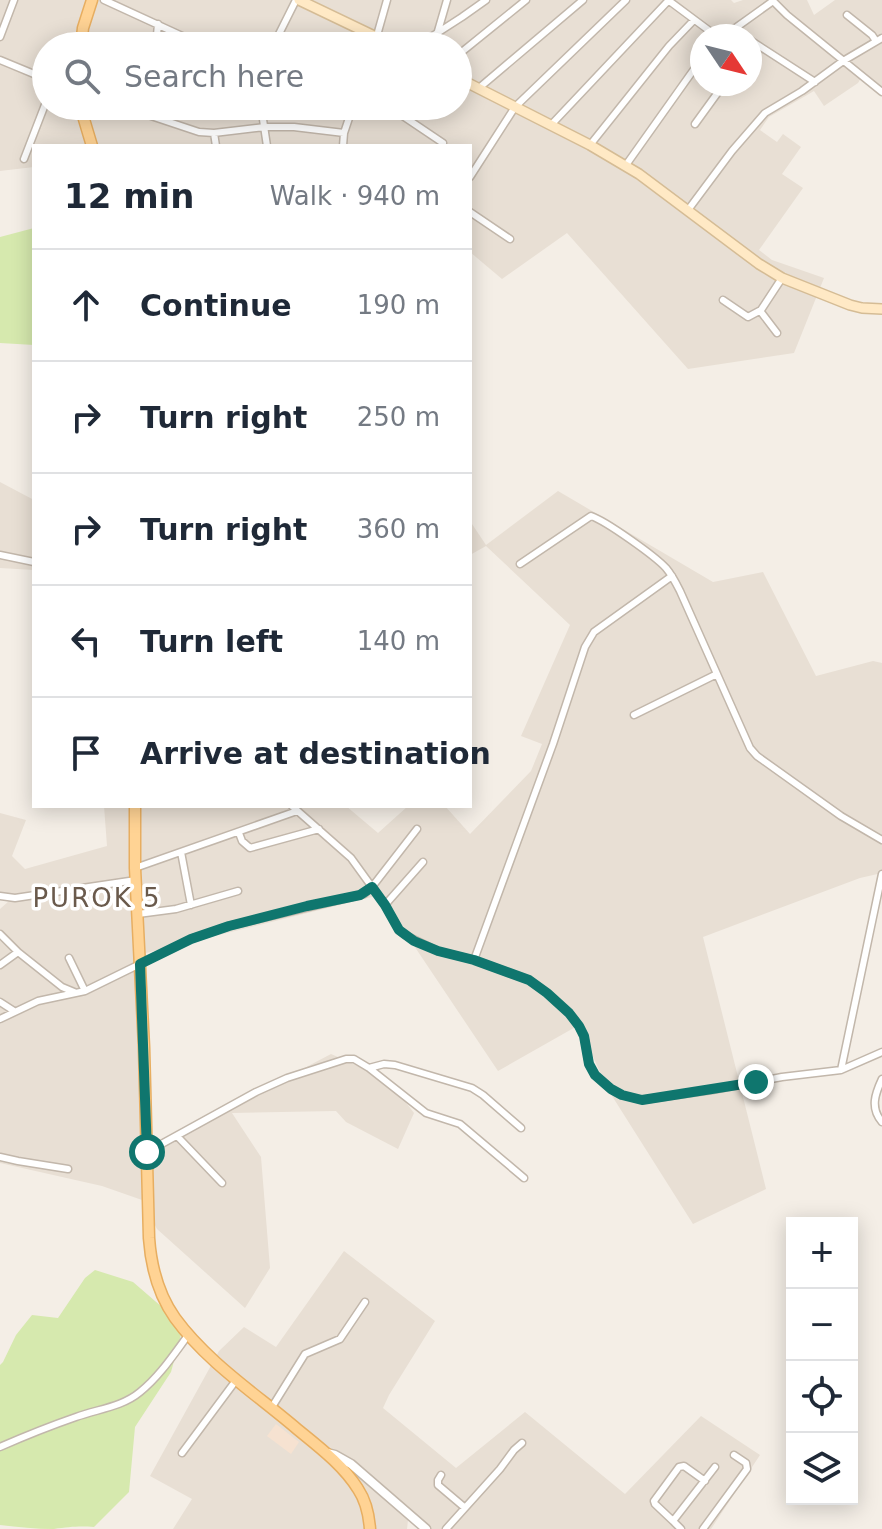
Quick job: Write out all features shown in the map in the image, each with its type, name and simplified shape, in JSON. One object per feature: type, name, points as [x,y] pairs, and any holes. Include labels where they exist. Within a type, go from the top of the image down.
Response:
[{"type":"main road","points":[[83,32],[92,0]]},
{"type":"main road","points":[[298,0],[357,32]]},
{"type":"main road","points":[[472,85],[626,165],[782,278],[862,308],[882,309]]},
{"type":"main road","points":[[84,120],[91,144]]},
{"type":"main road","points":[[135,808],[149,1238],[154,1272],[167,1304],[201,1348],[326,1453],[352,1479],[366,1505],[370,1529]]},
{"type":"street","points":[[0,37],[14,0]]},
{"type":"street","points":[[104,0],[175,32]]},
{"type":"street","points":[[281,32],[298,0]]},
{"type":"street","points":[[379,32],[387,0]]},
{"type":"street","points":[[438,32],[447,0]]},
{"type":"street","points":[[439,32],[486,0]]},
{"type":"street","points":[[472,44],[526,0]]},
{"type":"street","points":[[478,88],[583,0]]},
{"type":"street","points":[[472,174],[515,107],[626,0]]},
{"type":"street","points":[[551,125],[668,0],[700,24]]},
{"type":"street","points":[[741,24],[773,0],[882,92]]},
{"type":"street","points":[[688,210],[765,113],[879,40],[847,15]]},
{"type":"street","points":[[590,145],[669,46],[694,20]]},
{"type":"street","points":[[157,32],[158,24]]},
{"type":"street","points":[[762,48],[815,82]]},
{"type":"street","points":[[0,60],[32,73]]},
{"type":"street","points":[[626,165],[690,75]]},
{"type":"street","points":[[695,124],[715,96]]},
{"type":"street","points":[[24,159],[39,120]]},
{"type":"street","points":[[160,120],[188,130],[214,133],[265,127],[344,133]]},
{"type":"street","points":[[264,120],[267,144]]},
{"type":"street","points":[[343,144],[348,120]]},
{"type":"street","points":[[409,120],[443,143]]},
{"type":"street","points":[[214,133],[216,144]]},
{"type":"street","points":[[472,213],[510,239]]},
{"type":"street","points":[[723,300],[748,317],[761,310],[782,278]]},
{"type":"street","points":[[761,310],[777,333]]},
{"type":"street","points":[[520,564],[591,516],[656,559],[672,576],[750,748],[841,816],[882,840]]},
{"type":"street","points":[[0,555],[32,562]]},
{"type":"street","points":[[474,960],[585,647],[594,632],[672,576]]},
{"type":"street","points":[[634,715],[717,674]]},
{"type":"street","points":[[135,868],[239,833],[295,809],[351,858],[399,930],[414,941],[438,951],[529,980],[558,1003],[579,1026],[595,1075],[611,1089],[632,1099],[841,1070],[882,1052]]},
{"type":"street","points":[[239,833],[250,848],[319,829]]},
{"type":"street","points":[[0,1019],[38,1001],[85,991],[191,939],[229,926],[360,895],[372,887],[417,829]]},
{"type":"street","points":[[181,852],[191,905]]},
{"type":"street","points":[[385,905],[423,862]]},
{"type":"street","points":[[841,1070],[882,874]]},
{"type":"street","points":[[0,896],[8,899],[136,880]]},
{"type":"street","points":[[138,914],[191,905],[238,891]]},
{"type":"street","points":[[0,934],[62,987],[74,992]]},
{"type":"street","points":[[0,965],[18,952]]},
{"type":"street","points":[[69,958],[85,991]]},
{"type":"street","points":[[0,1002],[14,1011]]},
{"type":"street","points":[[147,1152],[287,1078],[354,1059],[426,1113],[460,1124],[524,1178]]},
{"type":"street","points":[[369,1068],[395,1065],[472,1088],[521,1128]]},
{"type":"street","points":[[882,1079],[874,1106],[882,1122]]},
{"type":"street","points":[[177,1136],[222,1183]]},
{"type":"street","points":[[0,1157],[68,1169]]},
{"type":"street","points":[[272,1407],[305,1354],[340,1339],[365,1302]]},
{"type":"street","points":[[0,1447],[129,1399],[160,1373],[189,1334]]},
{"type":"street","points":[[182,1453],[237,1379]]},
{"type":"street","points":[[446,1529],[522,1443]]},
{"type":"street","points":[[326,1453],[351,1464],[426,1529]]},
{"type":"street","points":[[703,1529],[747,1469],[746,1463],[734,1455]]},
{"type":"street","points":[[681,1529],[654,1501],[679,1467],[684,1466],[705,1481]]},
{"type":"street","points":[[673,1521],[715,1467]]},
{"type":"street","points":[[441,1475],[438,1485],[464,1507]]},
{"type":"shaded area","points":[[0,0],[731,0],[734,3],[743,0],[807,0],[814,15],[835,0],[882,0],[882,92],[861,78],[824,106],[814,91],[769,117],[760,130],[777,142],[783,134],[801,147],[782,174],[803,188],[759,250],[772,260],[824,278],[794,353],[688,369],[567,233],[502,279],[472,254],[472,144],[32,144],[32,167],[0,171]]},
{"type":"shaded area","points":[[0,482],[32,499],[32,570],[0,568]]},
{"type":"shaded area","points":[[558,491],[713,582],[763,572],[816,676],[873,661],[882,663],[882,873],[860,878],[703,937],[766,1189],[693,1224],[607,1088],[579,1025],[498,1071],[380,895],[146,953],[152,1148],[331,1054],[388,1079],[414,1113],[398,1149],[346,1122],[336,1111],[232,1113],[261,1157],[270,1268],[245,1308],[157,1229],[142,1200],[102,1186],[0,1163],[0,909],[9,901],[0,895],[0,813],[26,820],[12,856],[25,869],[107,846],[104,808],[348,808],[378,833],[406,808],[447,808],[470,834],[531,771],[542,744],[521,736],[570,625],[486,546],[472,554],[472,524],[486,545]]},
{"type":"shaded area","points":[[344,1251],[435,1321],[383,1408],[456,1468],[525,1412],[625,1494],[701,1416],[760,1455],[711,1529],[431,1529],[409,1511],[407,1529],[173,1529],[192,1499],[150,1476],[219,1351],[244,1327],[276,1347]]},
{"type":"shaded area","points":[[276,1424],[299,1442],[291,1454],[267,1436]]},
{"type":"green space","points":[[32,229],[32,345],[0,343],[0,237]]},
{"type":"green space","points":[[95,1270],[133,1282],[177,1320],[181,1335],[171,1372],[135,1427],[129,1492],[94,1527],[47,1529],[0,1525],[0,1365],[16,1335],[32,1315],[58,1318],[85,1278]]},
{"type":"district","name":"PUROK 5","points":[[97,898]]},
{"type":"route","points":[[147,1152],[140,964],[191,939],[229,926],[360,895],[372,887],[399,930],[414,941],[529,980],[547,993],[579,1026],[595,1075],[622,1095],[642,1100],[756,1082]]}]
